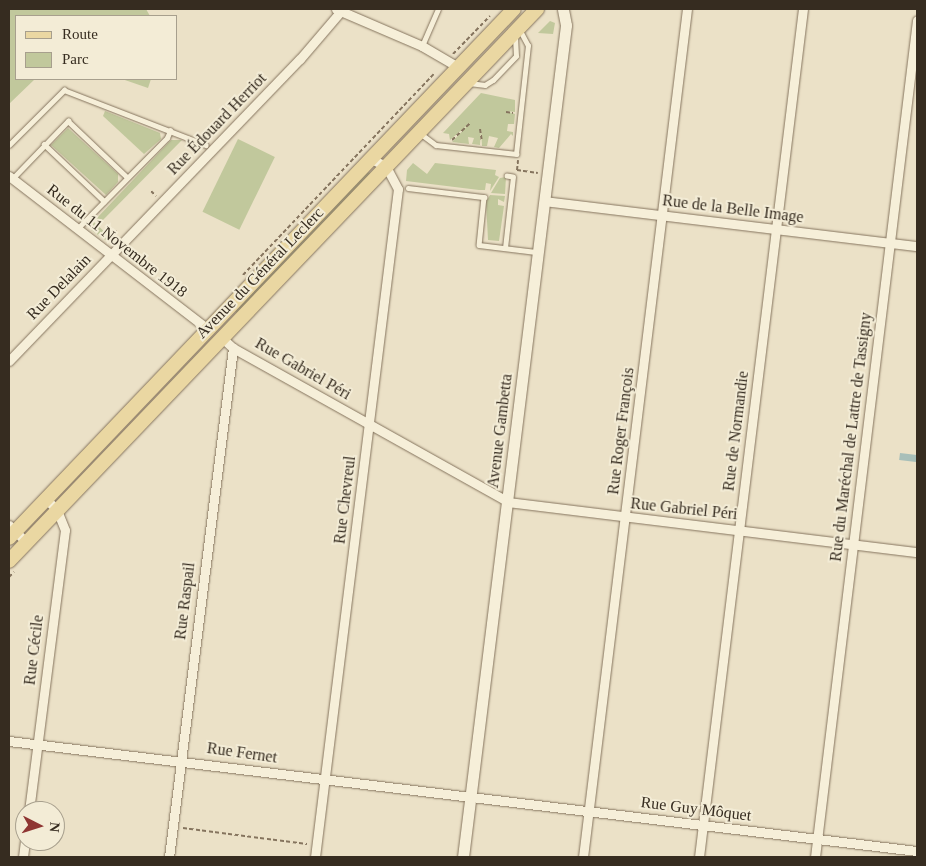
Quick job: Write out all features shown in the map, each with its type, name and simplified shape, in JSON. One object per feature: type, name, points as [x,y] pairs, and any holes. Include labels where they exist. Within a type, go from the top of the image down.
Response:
[{"type":"main road","name":"Avenue du Général Leclerc","points":[[11,531],[46,499],[371,159],[455,61],[514,9]]},
{"type":"main road","name":"Avenue du Général Leclerc","points":[[9,560],[386,166],[417,131],[537,9]]},
{"type":"main road","points":[[455,61],[465,81]]},
{"type":"main road","points":[[208,329],[222,338]]},
{"type":"street","name":"Avenue Gambetta","points":[[464,857],[566,25],[563,9]]},
{"type":"street","name":"Rue Roger François","points":[[583,857],[663,216],[686,9]]},
{"type":"street","name":"Rue de Normandie","points":[[699,857],[803,9]]},
{"type":"street","points":[[338,10],[455,61]]},
{"type":"street","name":"Rue Édouard Herriot","points":[[111,255],[300,59],[338,10]]},
{"type":"street","name":"Rue du Maréchal de Lattre de Tassigny","points":[[815,857],[917,20]]},
{"type":"street","points":[[371,159],[386,166]]},
{"type":"street","name":"Rue Chevreul","points":[[315,857],[398,188],[386,166]]},
{"type":"street","name":"Rue du 11 Novembre 1918","points":[[10,178],[208,329]]},
{"type":"street","name":"Rue de la Belle Image","points":[[544,201],[917,246]]},
{"type":"street","name":"Rue Delalain","points":[[9,361],[111,255]]},
{"type":"street","name":"Rue Gabriel Péri","points":[[222,338],[234,348],[508,502],[917,552]]},
{"type":"street","name":"Rue Raspail","points":[[169,857],[234,348]]},
{"type":"street","name":"Rue Cécile","points":[[30,801],[65,530],[57,510],[46,499]]},
{"type":"street","points":[[11,531],[26,542]]},
{"type":"street","name":"Rue Fernet","points":[[9,741],[471,796]]},
{"type":"street","name":"Rue Guy Môquet","points":[[471,796],[917,851]]},
{"type":"lane","points":[[422,46],[438,9]]},
{"type":"lane","points":[[417,131],[436,145],[516,154],[528,46],[516,30]]},
{"type":"lane","points":[[9,145],[64,90],[206,145]]},
{"type":"lane","points":[[10,178],[68,121],[127,177]]},
{"type":"lane","points":[[77,229],[170,131]]},
{"type":"lane","points":[[44,144],[104,201]]},
{"type":"lane","points":[[505,248],[513,177],[507,176]]},
{"type":"lane","points":[[408,188],[484,196],[478,245],[538,253]]},
{"type":"path","points":[[455,61],[492,14]]},
{"type":"path","points":[[449,147],[449,142],[470,123]]},
{"type":"path","points":[[480,130],[480,150]]},
{"type":"path","points":[[513,177],[516,177],[517,170],[516,154]]},
{"type":"path","points":[[151,191],[156,196]]},
{"type":"path","points":[[110,242],[116,230]]},
{"type":"path","points":[[172,826],[316,846]]},
{"type":"green space","points":[[9,9],[146,9],[149,15],[15,15],[15,80],[34,80],[9,104]]},
{"type":"green space","points":[[550,21],[555,23],[553,34],[538,33]]},
{"type":"green space","points":[[125,80],[151,80],[148,88]]},
{"type":"green space","points":[[481,93],[515,100],[515,112],[506,111],[515,114],[514,124],[508,124],[507,131],[513,132],[513,136],[511,134],[499,148],[494,147],[498,138],[489,136],[487,146],[482,146],[481,129],[480,145],[472,144],[474,138],[468,137],[469,144],[452,142],[470,123],[450,140],[449,134],[443,133]]},
{"type":"green space","points":[[105,111],[160,133],[161,139],[144,154],[103,116]]},
{"type":"green space","points":[[68,128],[118,174],[118,182],[106,195],[51,145]]},
{"type":"green space","points":[[238,139],[275,157],[239,230],[202,212]]},
{"type":"green space","points":[[171,140],[182,140],[100,223],[96,219]]},
{"type":"green space","points":[[413,163],[427,174],[435,163],[496,170],[495,175],[499,177],[490,191],[491,184],[486,183],[485,190],[479,190],[406,181],[407,170]]},
{"type":"green space","points":[[366,172],[371,173],[238,314],[234,310]]},
{"type":"green space","points":[[506,177],[505,194],[491,193],[500,178]]},
{"type":"green space","points":[[490,195],[505,196],[504,202],[498,199],[498,205],[504,206],[499,241],[488,240],[486,202]]},
{"type":"green space","points":[[94,222],[109,236],[108,242],[91,230]]},
{"type":"water","points":[[900,453],[917,455],[916,462],[899,460]]}]
